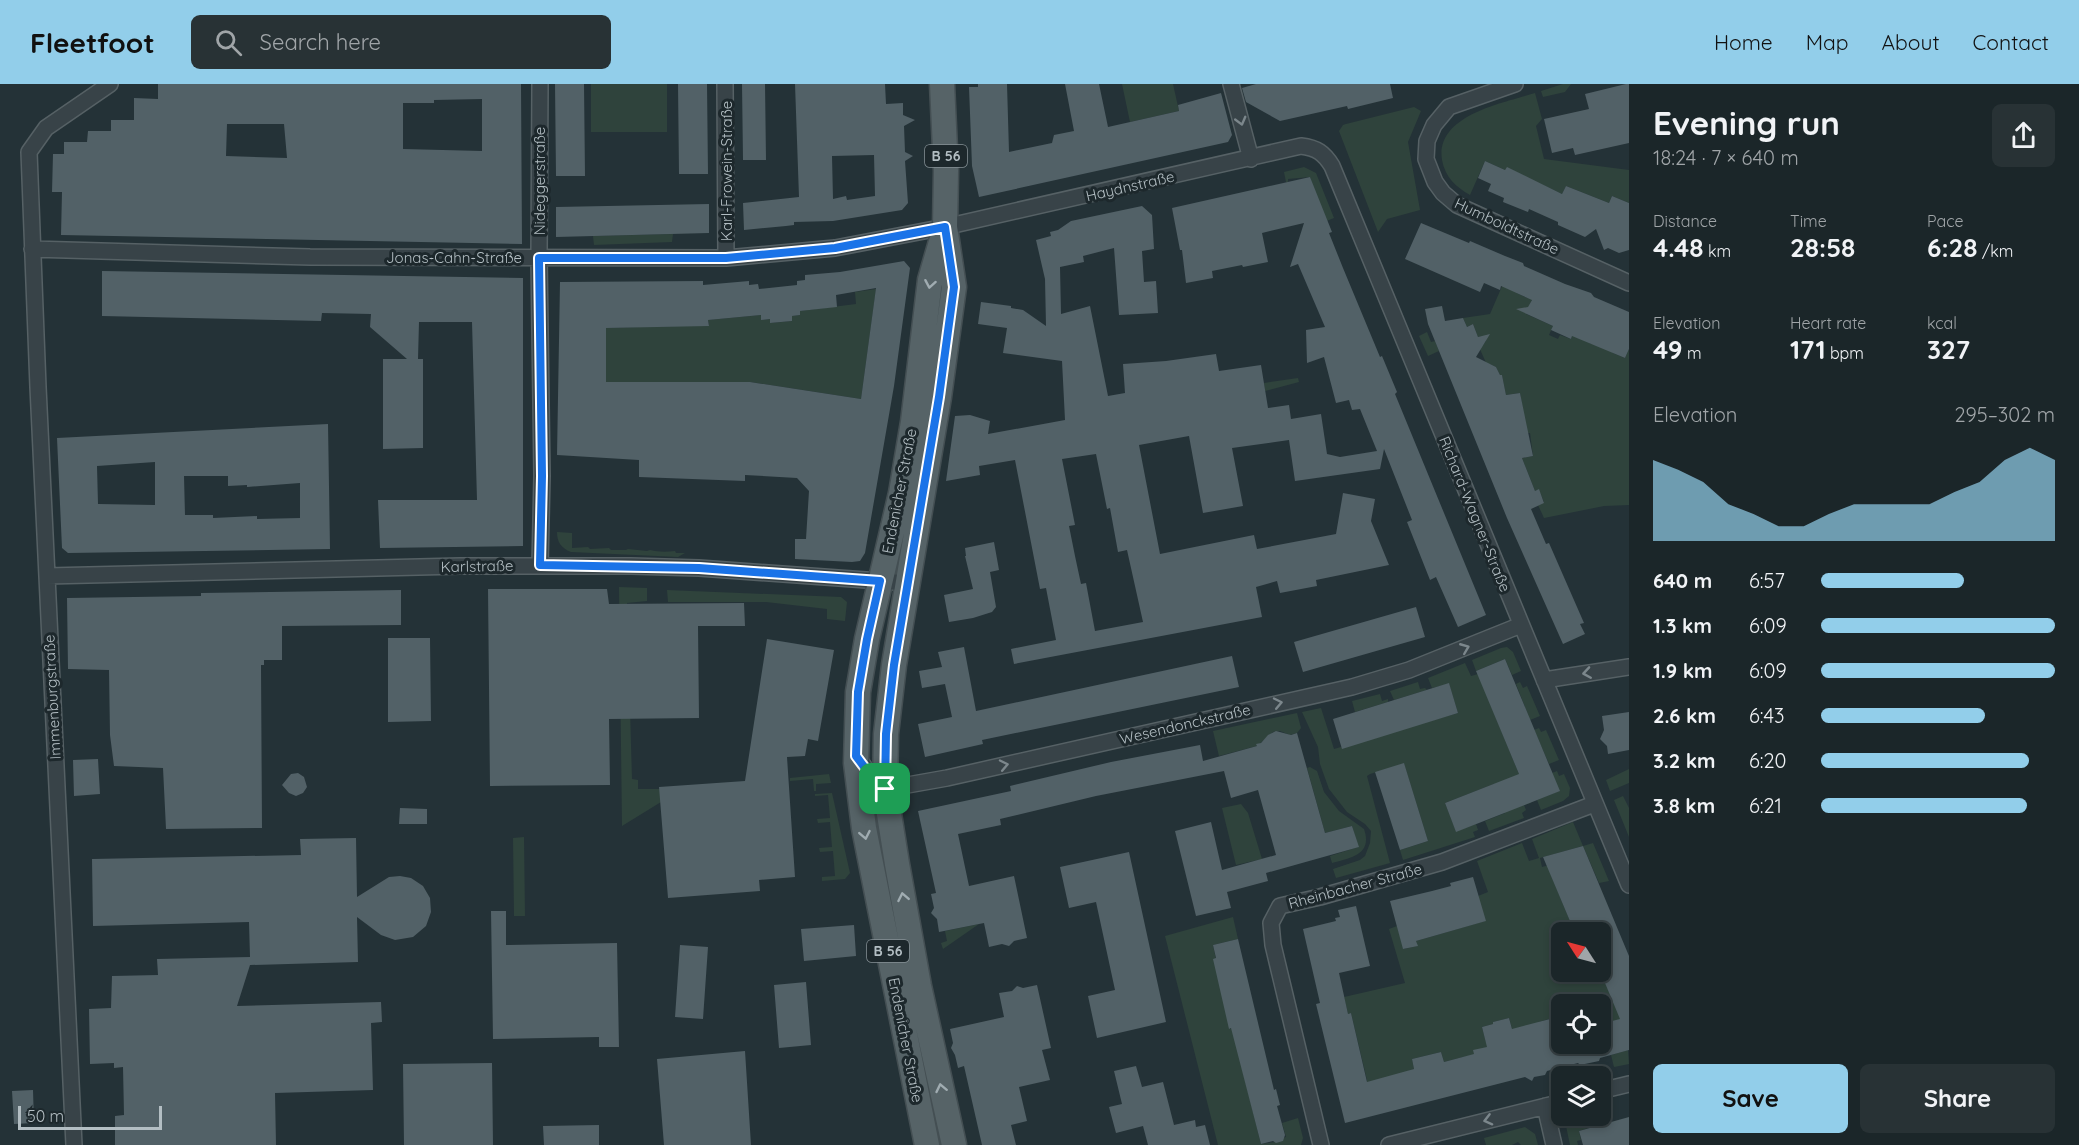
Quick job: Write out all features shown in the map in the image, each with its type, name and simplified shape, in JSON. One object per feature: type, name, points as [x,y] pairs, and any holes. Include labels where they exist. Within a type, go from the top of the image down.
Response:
[{"type":"main road","name":"Endenicher Straße","points":[[942,84],[946,171],[945,227],[954,287],[886,734],[885,789],[919,986],[954,1145]]},
{"type":"main road","name":"Endenicher Straße","points":[[927,1145],[864,828],[856,756],[858,692],[867,639],[899,504],[913,422],[930,280],[945,227]]},
{"type":"street","name":"Immenburgstraße","points":[[74,1145],[29,152],[46,128],[110,84]]},
{"type":"street","name":"Nideggerstraße","points":[[540,84],[539,258],[542,476],[540,565]]},
{"type":"street","name":"Karl-Frowein-Straße","points":[[725,84],[726,258]]},
{"type":"street","points":[[1231,84],[1251,159]]},
{"type":"street","name":"Humboldtstraße","points":[[1515,84],[1449,107],[1434,125],[1427,141],[1426,159],[1435,182],[1443,193],[1457,205],[1629,283]]},
{"type":"street","name":"Haydnstraße","points":[[945,227],[1301,146],[1315,148]]},
{"type":"street","name":"Richard-Wagner-Straße","points":[[1315,148],[1326,156],[1332,166],[1629,885]]},
{"type":"street","name":"Jonas-Cahn-Straße","points":[[32,249],[310,257],[726,258],[835,248],[945,227]]},
{"type":"street","name":"Karlstraße","points":[[47,576],[540,565],[699,568],[908,584]]},
{"type":"street","name":"Wesendonckstraße","points":[[885,789],[947,778],[1352,687],[1409,670],[1521,625]]},
{"type":"street","points":[[1544,680],[1629,667]]},
{"type":"street","points":[[856,756],[885,789]]},
{"type":"street","name":"Rheinbacher Straße","points":[[1321,1145],[1273,945],[1271,923],[1280,906],[1442,862],[1594,804]]},
{"type":"street","points":[[1611,1088],[1629,1084]]},
{"type":"street","points":[[1389,1145],[1551,1105]]},
{"type":"street","points":[[1545,1107],[1554,1145]]},
{"type":"green space","points":[[591,84],[667,84],[667,132],[591,132]]},
{"type":"green space","points":[[1122,84],[1173,84],[1179,111],[1130,122]]},
{"type":"green space","points":[[1563,84],[1571,84],[1565,92],[1543,97],[1541,91]]},
{"type":"green space","points":[[1535,93],[1542,119],[1536,126],[1544,159],[1629,170],[1629,203],[1612,196],[1609,203],[1566,186],[1562,194],[1507,168],[1505,170],[1485,161],[1470,195],[1452,181],[1442,160],[1443,145],[1449,132],[1474,113]]},
{"type":"green space","points":[[1414,107],[1421,111],[1408,142],[1420,210],[1387,219],[1378,232],[1339,131],[1346,124]]},
{"type":"green space","points":[[1304,167],[1316,173],[1334,218],[1324,222],[1310,177],[1288,179],[1286,182],[1284,172]]},
{"type":"green space","points":[[673,234],[672,242],[594,245],[593,236]]},
{"type":"green space","points":[[1503,284],[1516,289],[1517,293],[1527,298],[1533,297],[1526,314],[1553,326],[1549,335],[1558,339],[1560,335],[1571,339],[1573,334],[1591,344],[1594,336],[1613,353],[1625,358],[1629,349],[1629,505],[1604,506],[1544,518],[1538,505],[1544,502],[1539,490],[1535,491],[1522,458],[1533,456],[1520,393],[1506,395],[1502,375],[1496,367],[1487,365],[1479,347],[1486,341],[1484,336],[1478,337],[1473,324],[1467,327],[1463,318],[1490,314]]},
{"type":"green space","points":[[876,289],[861,399],[750,382],[602,382],[606,345],[603,345],[604,328],[709,325],[708,320],[761,315],[761,320],[770,319],[771,323],[792,321],[792,316],[800,315],[800,311],[856,304],[855,292]]},
{"type":"green space","points":[[1427,332],[1431,342],[1435,341],[1439,351],[1428,356],[1419,336]]},
{"type":"green space","points":[[1298,378],[1299,382],[1265,391],[1264,383]]},
{"type":"green space","points":[[557,532],[572,533],[572,548],[685,553],[678,557],[571,552],[560,544]]},
{"type":"green space","points":[[619,587],[647,588],[647,601],[627,603],[632,779],[638,780],[638,789],[660,789],[661,802],[622,826]]},
{"type":"green space","points":[[667,590],[841,597],[847,602],[845,621],[827,619],[827,609],[766,602],[668,602]]},
{"type":"green space","points":[[1507,647],[1513,652],[1521,671],[1512,675],[1505,659],[1476,671],[1472,660]]},
{"type":"green space","points":[[1465,663],[1471,676],[1478,674],[1531,803],[1524,805],[1526,810],[1522,813],[1524,818],[1489,831],[1485,821],[1505,813],[1494,784],[1445,803],[1456,831],[1476,824],[1478,830],[1473,832],[1475,837],[1403,860],[1400,850],[1428,841],[1404,764],[1370,774],[1367,776],[1390,863],[1336,878],[1333,869],[1360,860],[1365,856],[1370,843],[1371,831],[1347,812],[1329,789],[1320,764],[1318,747],[1302,712],[1321,708],[1334,749],[1458,713],[1449,684],[1432,688],[1428,678]]},
{"type":"green space","points":[[1418,682],[1420,689],[1427,690],[1394,700],[1390,691]]},
{"type":"green space","points":[[1520,682],[1523,688],[1527,686],[1540,716],[1530,720],[1516,684]]},
{"type":"green space","points":[[1380,694],[1382,701],[1388,699],[1388,702],[1355,712],[1352,701]]},
{"type":"green space","points":[[1297,713],[1301,728],[1297,733],[1290,735],[1280,731],[1273,732],[1257,746],[1219,756],[1213,731]]},
{"type":"green space","points":[[1539,728],[1541,732],[1546,730],[1559,760],[1549,764],[1534,730]]},
{"type":"green space","points":[[1310,767],[1317,771],[1324,792],[1339,811],[1364,829],[1365,845],[1358,854],[1332,863],[1330,856],[1358,847],[1352,826],[1325,833],[1307,768]]},
{"type":"green space","points":[[1629,769],[1629,783],[1610,791],[1606,780]]},
{"type":"green space","points":[[1557,771],[1559,776],[1564,774],[1570,788],[1569,796],[1541,810],[1537,800],[1559,791],[1552,773]]},
{"type":"green space","points":[[829,774],[831,783],[816,784],[816,791],[814,791],[813,779],[790,781],[790,778]]},
{"type":"green space","points":[[832,793],[850,873],[845,879],[822,881],[822,877],[835,876],[833,851],[820,852],[819,848],[832,847],[830,822],[818,823],[817,819],[830,818],[828,795],[815,796],[815,794]]},
{"type":"green space","points":[[1623,796],[1629,808],[1629,837],[1614,800]]},
{"type":"green space","points":[[1241,804],[1248,813],[1262,859],[1236,865],[1222,808]]},
{"type":"green space","points":[[1573,822],[1583,846],[1540,858],[1542,867],[1560,862],[1551,875],[1570,922],[1551,922],[1551,982],[1606,982],[1629,1022],[1611,1023],[1611,994],[1551,994],[1551,1026],[1549,1019],[1539,1022],[1516,1042],[1509,1018],[1493,1022],[1493,1024],[1482,1027],[1486,1042],[1491,1048],[1475,1056],[1444,1062],[1441,1052],[1412,1059],[1414,1069],[1365,1087],[1367,1080],[1351,1013],[1348,1014],[1344,997],[1405,983],[1389,929],[1397,926],[1404,949],[1417,946],[1416,941],[1485,921],[1478,896],[1488,892],[1477,861],[1522,843],[1529,861],[1539,858],[1532,839]]},
{"type":"green space","points":[[524,837],[525,916],[514,916],[513,838]]},
{"type":"green space","points":[[1593,843],[1609,881],[1599,883],[1583,846]]},
{"type":"green space","points":[[1233,917],[1238,939],[1213,945],[1230,1029],[1232,1028],[1261,1144],[1283,1141],[1286,1137],[1282,1123],[1298,1118],[1303,1138],[1301,1145],[1218,1145],[1165,936]]},
{"type":"green space","points":[[979,924],[943,949],[941,943],[947,941],[945,931]]},
{"type":"green space","points":[[1628,1050],[1629,1064],[1614,1067],[1611,1055]]},
{"type":"green space","points":[[1566,1126],[1595,1126],[1579,1131],[1581,1140],[1577,1141],[1578,1145],[1570,1145]]},
{"type":"green space","points":[[1525,1127],[1535,1134],[1538,1145],[1521,1145],[1518,1142],[1512,1145],[1486,1145],[1484,1138]]},
{"type":"building","points":[[158,84],[521,84],[522,244],[61,235],[62,192],[52,192],[53,154],[64,154],[64,142],[87,142],[88,131],[111,131],[111,120],[134,120],[134,98],[158,99]],"holes":[[[482,99],[482,151],[403,149],[403,103]],[[227,124],[284,124],[287,158],[226,156]]]},
{"type":"building","points":[[555,84],[584,84],[585,176],[556,176]]},
{"type":"building","points":[[678,84],[707,84],[708,174],[679,174]]},
{"type":"building","points":[[742,84],[765,84],[766,160],[743,160]]},
{"type":"building","points":[[795,84],[885,84],[886,104],[903,103],[903,115],[915,120],[904,126],[905,152],[913,156],[905,161],[908,203],[902,210],[833,221],[794,222],[794,225],[744,230],[743,203],[799,197]],"holes":[[[874,155],[875,196],[847,200],[846,196],[833,199],[832,156]]]},
{"type":"building","points":[[978,84],[1007,84],[1009,152],[1052,143],[1054,135],[1074,131],[1065,84],[1099,84],[1108,127],[1179,111],[1178,105],[1221,93],[1232,135],[1228,142],[979,197],[972,166],[969,87],[978,87]]},
{"type":"building","points":[[1256,84],[1390,84],[1393,98],[1348,109],[1347,106],[1280,121],[1246,102],[1242,88]]},
{"type":"building","points":[[1629,84],[1629,143],[1575,155],[1573,148],[1552,153],[1544,119],[1589,109],[1585,94]]},
{"type":"building","points":[[1485,161],[1505,170],[1507,167],[1562,194],[1566,186],[1609,203],[1612,196],[1629,203],[1629,250],[1619,253],[1608,248],[1604,250],[1596,229],[1585,237],[1529,209],[1528,212],[1503,202],[1504,198],[1488,191],[1491,184],[1478,178]]},
{"type":"building","points":[[1310,177],[1332,232],[1329,233],[1343,268],[1397,392],[1395,394],[1486,615],[1458,627],[1436,577],[1430,580],[1407,522],[1412,520],[1384,449],[1380,469],[1295,481],[1289,440],[1232,448],[1243,506],[1203,513],[1189,436],[1139,445],[1160,554],[1254,535],[1257,549],[1336,534],[1343,493],[1375,499],[1371,521],[1389,565],[1316,580],[1317,586],[1280,593],[1277,581],[1256,587],[1262,617],[1014,664],[1011,649],[1056,640],[1046,588],[1040,589],[1015,460],[979,466],[980,475],[946,481],[955,416],[970,415],[990,421],[988,434],[1065,420],[1062,361],[1003,353],[1007,328],[978,324],[981,302],[1023,310],[1046,326],[1045,279],[1036,240],[1051,236],[1050,232],[1058,230],[1071,221],[1142,206],[1152,215],[1154,249],[1142,251],[1144,282],[1156,281],[1158,313],[1119,315],[1114,248],[1083,256],[1084,262],[1060,267],[1061,314],[1090,306],[1108,396],[1125,393],[1123,364],[1216,354],[1219,371],[1261,365],[1268,408],[1289,405],[1291,419],[1321,414],[1327,454],[1340,457],[1377,451],[1360,409],[1352,410],[1349,400],[1336,403],[1324,357],[1307,363],[1306,330],[1325,327],[1298,264],[1290,267],[1304,223],[1262,233],[1268,262],[1212,271],[1213,278],[1186,283],[1182,250],[1180,250],[1172,208]],"holes":[[[1096,454],[1107,509],[1110,508],[1118,552],[1127,550],[1143,622],[1095,631],[1086,583],[1081,584],[1069,526],[1075,525],[1062,459]]]},
{"type":"building","points":[[709,204],[709,233],[556,237],[556,207]]},
{"type":"building","points":[[1421,223],[1523,263],[1524,266],[1591,293],[1594,297],[1629,312],[1629,349],[1625,358],[1572,336],[1571,339],[1551,330],[1553,326],[1516,309],[1528,307],[1532,300],[1501,286],[1500,290],[1484,283],[1480,292],[1405,259]]},
{"type":"building","points":[[904,261],[910,268],[894,386],[865,553],[860,561],[795,559],[795,539],[806,539],[809,491],[797,478],[745,475],[745,481],[639,477],[639,460],[557,455],[560,282],[703,281],[703,285],[749,281],[749,285],[758,284],[759,289],[797,285],[797,281],[805,280],[805,275],[840,272]],"holes":[[[876,288],[861,399],[750,382],[606,382],[606,328],[709,326],[708,320],[761,315],[761,320],[770,319],[770,323],[792,321],[792,316],[800,315],[800,311],[837,307],[836,295]]]},
{"type":"building","points":[[102,271],[523,278],[523,546],[380,548],[378,500],[477,500],[472,322],[419,322],[418,359],[423,359],[423,448],[383,449],[383,359],[407,359],[370,327],[371,314],[322,313],[321,321],[102,316]]},
{"type":"building","points":[[1442,306],[1445,321],[1463,318],[1467,327],[1473,324],[1478,337],[1490,334],[1476,357],[1496,367],[1502,375],[1506,395],[1520,393],[1533,456],[1522,458],[1535,491],[1539,489],[1544,503],[1531,509],[1546,544],[1549,543],[1584,623],[1580,624],[1585,634],[1563,644],[1507,518],[1428,324],[1425,309]]},
{"type":"building","points":[[328,424],[330,549],[68,553],[62,548],[57,438]],"holes":[[[155,462],[155,505],[98,504],[97,466]],[[184,476],[228,476],[228,486],[300,483],[300,518],[257,519],[257,516],[213,518],[213,515],[185,515]]]},
{"type":"building","points":[[994,542],[999,570],[990,572],[996,607],[992,612],[949,622],[944,595],[973,589],[965,548]]},
{"type":"building","points":[[488,589],[607,589],[609,604],[744,603],[745,626],[698,626],[699,718],[609,719],[610,785],[490,786]]},
{"type":"building","points":[[401,590],[401,625],[282,626],[282,660],[264,660],[264,665],[261,665],[262,828],[166,829],[163,768],[114,766],[110,735],[109,670],[68,669],[67,598]]},
{"type":"building","points":[[1416,607],[1425,637],[1303,672],[1294,642]]},
{"type":"building","points":[[388,638],[430,638],[431,721],[388,722]]},
{"type":"building","points":[[767,639],[834,650],[818,741],[808,739],[805,756],[787,757],[795,877],[759,880],[760,891],[668,898],[659,787],[745,781]]},
{"type":"building","points":[[964,647],[976,711],[1232,656],[1239,687],[982,740],[983,744],[925,757],[918,724],[952,717],[945,684],[922,688],[919,671],[942,667],[938,652]]},
{"type":"building","points":[[1505,659],[1560,791],[1456,832],[1445,803],[1519,774],[1476,671]]},
{"type":"building","points":[[1449,683],[1458,713],[1342,749],[1333,719]]},
{"type":"building","points":[[1629,712],[1629,750],[1608,754],[1607,746],[1600,739],[1604,730],[1602,716]]},
{"type":"building","points":[[1276,731],[1291,735],[1297,733],[1325,833],[1352,826],[1359,847],[1266,873],[1268,881],[1227,892],[1231,908],[1196,916],[1175,831],[1211,822],[1222,870],[1276,855],[1258,790],[1231,798],[1224,771],[1096,796],[1000,819],[1001,825],[958,834],[969,886],[1014,876],[1027,938],[1014,941],[1009,946],[1002,944],[989,947],[984,923],[939,932],[937,919],[931,913],[934,908],[931,894],[936,893],[918,811],[1011,791],[1010,786],[1111,762],[1200,745],[1203,761],[1257,746],[1256,744],[1261,743],[1268,735]]},
{"type":"building","points":[[98,759],[100,794],[74,796],[73,760]]},
{"type":"building","points":[[1404,763],[1428,841],[1400,850],[1375,772]]},
{"type":"building","points":[[298,773],[304,777],[307,787],[303,793],[296,796],[289,793],[282,785],[291,774]]},
{"type":"building","points":[[400,808],[427,809],[427,824],[399,824]]},
{"type":"building","points":[[356,838],[357,897],[389,877],[411,878],[423,886],[430,898],[431,912],[426,926],[413,937],[395,940],[381,935],[357,917],[358,962],[250,965],[237,1006],[381,1002],[382,1022],[371,1023],[373,1090],[275,1093],[276,1145],[115,1145],[115,1116],[124,1115],[123,1067],[114,1068],[114,1063],[90,1064],[89,1009],[111,1008],[112,976],[158,975],[157,959],[250,957],[249,922],[93,926],[92,859],[301,855],[300,839]]},
{"type":"building","points":[[1583,846],[1629,956],[1629,1050],[1580,1065],[1578,1063],[1551,1066],[1551,1070],[1545,1075],[1534,1077],[1532,1081],[1525,1077],[1345,1123],[1316,1004],[1320,1003],[1303,929],[1336,921],[1335,918],[1340,917],[1338,910],[1356,906],[1370,966],[1339,973],[1367,1082],[1414,1069],[1412,1059],[1441,1052],[1444,1062],[1474,1054],[1473,1050],[1487,1047],[1482,1027],[1509,1018],[1512,1029],[1550,1019],[1551,1054],[1611,1054],[1611,1021],[1620,1019],[1605,982],[1611,982],[1611,922],[1570,922],[1543,857]]},
{"type":"building","points":[[1129,852],[1166,1022],[1097,1038],[1088,996],[1115,990],[1096,902],[1069,908],[1060,867]]},
{"type":"building","points":[[1473,877],[1486,921],[1416,941],[1418,946],[1403,949],[1390,901],[1451,886],[1450,883]]},
{"type":"building","points":[[491,911],[506,911],[506,945],[617,943],[619,1047],[599,1047],[599,1037],[493,1039]]},
{"type":"building","points":[[854,925],[856,956],[804,961],[801,929]]},
{"type":"building","points":[[1238,939],[1274,1090],[1276,1089],[1280,1105],[1277,1106],[1285,1135],[1283,1141],[1276,1143],[1273,1141],[1261,1144],[1231,1028],[1229,1029],[1213,959],[1216,958],[1213,945]]},
{"type":"building","points":[[680,945],[708,947],[703,1019],[675,1017]]},
{"type":"building","points":[[806,982],[811,1045],[779,1048],[774,985]]},
{"type":"building","points":[[1037,985],[1051,1048],[1042,1050],[1050,1080],[1019,1087],[1027,1121],[1011,1125],[1016,1145],[982,1145],[964,1066],[958,1068],[951,1048],[953,1043],[950,1029],[1004,1017],[999,993],[1012,991],[1017,986],[1023,988]]},
{"type":"building","points":[[745,1051],[751,1145],[664,1145],[657,1059]]},
{"type":"building","points":[[492,1063],[493,1145],[404,1145],[403,1064]]},
{"type":"building","points":[[1136,1066],[1142,1087],[1163,1082],[1174,1125],[1195,1120],[1196,1127],[1205,1125],[1210,1145],[1148,1145],[1143,1126],[1116,1133],[1109,1107],[1122,1104],[1114,1071]]},
{"type":"building","points":[[33,1090],[34,1123],[14,1124],[12,1091]]},
{"type":"building","points":[[1629,1117],[1629,1145],[1583,1145],[1579,1131],[1597,1126],[1611,1126],[1611,1122]]},
{"type":"building","points":[[599,1125],[599,1145],[544,1145],[543,1126]]},
{"type":"route","points":[[945,227],[954,287],[939,397],[894,665],[886,734],[885,789],[856,756],[858,692],[880,581],[699,568],[540,565],[542,476],[539,258],[726,258],[835,248],[945,227]]}]
